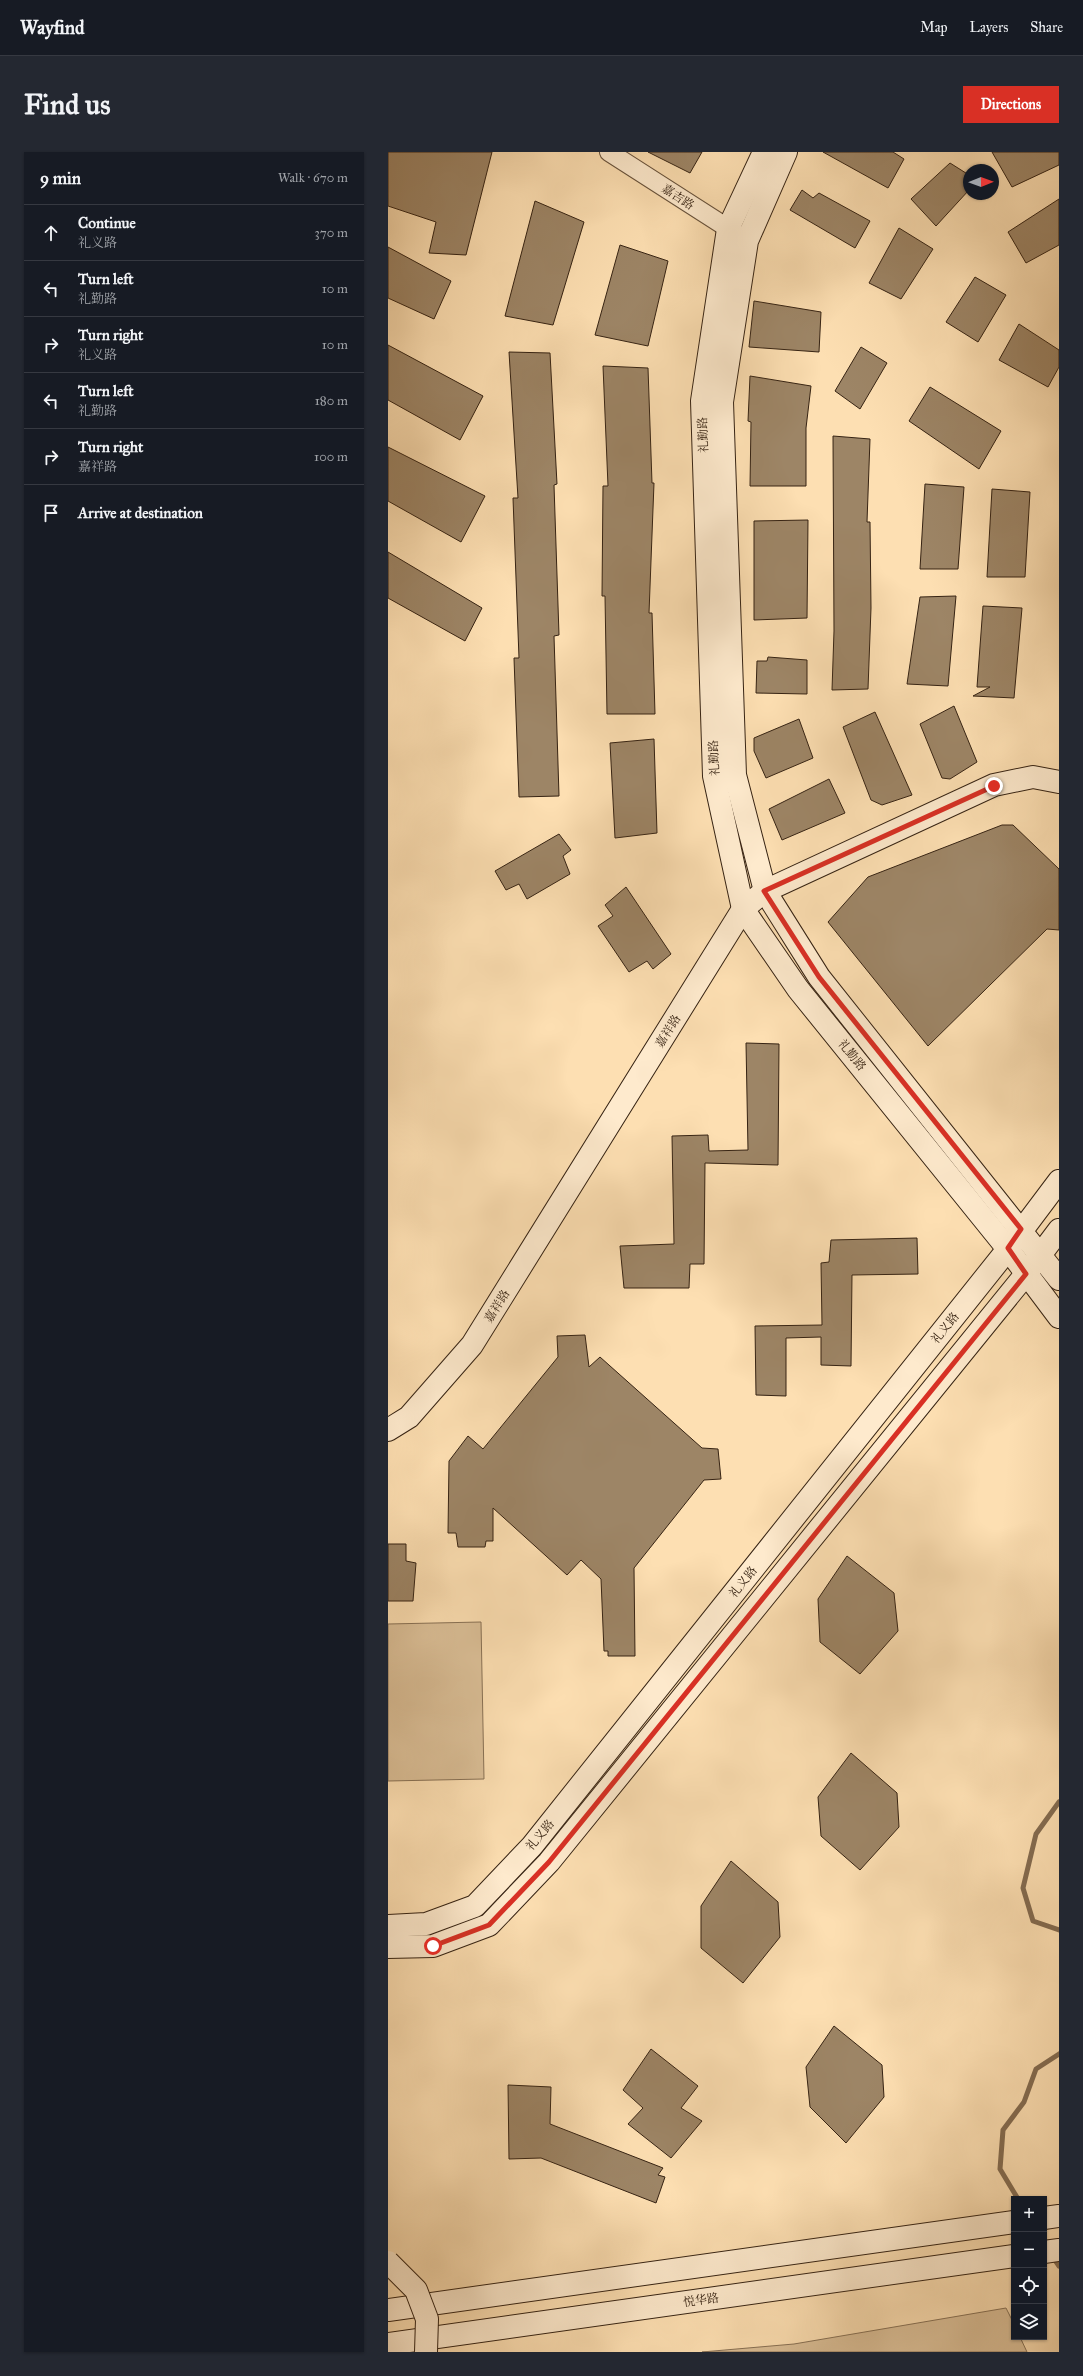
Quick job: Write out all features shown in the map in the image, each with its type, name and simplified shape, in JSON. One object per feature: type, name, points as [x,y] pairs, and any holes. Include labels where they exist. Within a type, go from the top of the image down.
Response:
[{"type":"main road","name":"礼勤路","points":[[764,152],[728,230],[702,401],[714,776],[743,909],[798,989],[1008,1248],[1059,1317]]},
{"type":"main road","name":"礼勤路","points":[[786,152],[747,241],[722,402],[736,775],[764,891],[819,977],[1021,1229],[1059,1279]]},
{"type":"main road","name":"嘉祥路","points":[[388,1430],[409,1417],[472,1345],[743,909],[764,891],[994,786],[1033,777],[1059,782]]},
{"type":"main road","name":"礼义路","points":[[388,1926],[426,1924],[475,1906],[532,1846],[1008,1248],[1059,1181]]},
{"type":"main road","name":"礼义路","points":[[388,1947],[433,1946],[489,1925],[549,1862],[1026,1274],[1059,1230]]},
{"type":"main road","points":[[1047,2218],[1059,2216]]},
{"type":"main road","points":[[388,2310],[1011,2222]]},
{"type":"main road","points":[[1047,2252],[1059,2250]]},
{"type":"main road","name":"悦华路","points":[[388,2344],[1011,2256]]},
{"type":"main road","points":[[388,2262],[416,2290],[427,2319],[426,2352]]},
{"type":"street","name":"嘉吉路","points":[[609,152],[747,241]]},
{"type":"shaded area","points":[[481,1622],[484,1779],[388,1781],[388,1624]]},
{"type":"shaded area","points":[[1006,2308],[1011,2318],[1011,2340],[1021,2340],[1027,2352],[702,2352],[794,2344]]},
{"type":"building","points":[[388,152],[492,152],[466,255],[429,253],[436,222],[388,206]]},
{"type":"building","points":[[648,152],[702,152],[690,173]]},
{"type":"building","points":[[823,152],[893,152],[904,159],[888,188]]},
{"type":"building","points":[[992,152],[1059,152],[1059,165],[1012,187]]},
{"type":"building","points":[[950,163],[963,171],[963,197],[936,226],[911,199]]},
{"type":"building","points":[[802,190],[813,198],[819,193],[870,221],[855,248],[790,210]]},
{"type":"building","points":[[1059,199],[1059,245],[1026,263],[1008,232]]},
{"type":"building","points":[[535,201],[584,222],[553,325],[505,316]]},
{"type":"building","points":[[899,228],[933,249],[901,299],[869,283]]},
{"type":"building","points":[[620,245],[668,261],[648,346],[595,335]]},
{"type":"building","points":[[388,247],[451,281],[434,319],[388,298]]},
{"type":"building","points":[[975,277],[1006,295],[978,342],[946,322]]},
{"type":"building","points":[[754,301],[821,312],[819,352],[749,347]]},
{"type":"building","points":[[1019,324],[1059,350],[1059,367],[1048,387],[999,360]]},
{"type":"building","points":[[388,345],[483,396],[460,440],[388,400]]},
{"type":"building","points":[[861,347],[887,363],[860,409],[835,391]]},
{"type":"building","points":[[509,352],[550,353],[557,484],[554,485],[559,635],[554,636],[559,796],[519,797],[514,658],[519,658],[513,498],[518,498]]},
{"type":"building","points":[[603,366],[648,368],[652,483],[654,483],[649,613],[652,613],[655,714],[607,714],[605,596],[602,596],[603,486],[608,486]]},
{"type":"building","points":[[750,376],[811,386],[806,428],[806,486],[750,486],[751,422],[748,421]]},
{"type":"building","points":[[930,387],[1001,431],[979,469],[909,421]]},
{"type":"building","points":[[833,436],[870,439],[867,522],[870,522],[871,608],[868,689],[832,690],[834,631]]},
{"type":"building","points":[[388,447],[485,496],[461,542],[388,501]]},
{"type":"building","points":[[925,484],[964,487],[958,569],[920,569]]},
{"type":"building","points":[[992,489],[1030,492],[1025,577],[987,577]]},
{"type":"building","points":[[808,520],[807,618],[754,620],[754,521]]},
{"type":"building","points":[[388,552],[482,608],[465,641],[388,598]]},
{"type":"building","points":[[956,596],[948,686],[907,684],[920,597]]},
{"type":"building","points":[[983,606],[1022,608],[1014,698],[973,696],[990,687],[977,687]]},
{"type":"building","points":[[768,657],[807,660],[807,694],[756,693],[757,661],[767,661]]},
{"type":"building","points":[[954,706],[977,762],[950,779],[942,778],[920,724]]},
{"type":"building","points":[[875,712],[912,795],[882,805],[871,800],[843,727]]},
{"type":"building","points":[[799,719],[813,758],[766,778],[754,751],[754,738]]},
{"type":"building","points":[[654,739],[657,833],[615,838],[610,743]]},
{"type":"building","points":[[829,779],[845,813],[782,840],[769,809]]},
{"type":"building","points":[[1002,825],[1013,825],[1059,869],[1059,930],[1047,929],[928,1046],[828,922],[868,877]]},
{"type":"building","points":[[559,834],[571,850],[563,856],[570,874],[527,899],[519,884],[506,890],[495,871]]},
{"type":"building","points":[[626,887],[671,954],[653,969],[647,961],[629,972],[598,926],[613,916],[605,905]]},
{"type":"building","points":[[746,1043],[779,1044],[778,1165],[705,1163],[704,1264],[690,1264],[689,1288],[624,1288],[620,1246],[674,1244],[672,1136],[708,1135],[709,1151],[748,1150]]},
{"type":"building","points":[[917,1238],[918,1274],[852,1275],[851,1366],[821,1365],[821,1337],[786,1338],[786,1396],[756,1395],[755,1326],[822,1325],[821,1263],[829,1262],[831,1240]]},
{"type":"building","points":[[585,1335],[589,1367],[600,1357],[702,1448],[718,1449],[721,1479],[704,1480],[634,1568],[635,1656],[608,1656],[608,1651],[604,1651],[601,1579],[581,1560],[567,1575],[493,1508],[493,1541],[486,1541],[485,1547],[458,1547],[456,1533],[448,1533],[449,1461],[468,1436],[483,1449],[558,1357],[557,1336]]},
{"type":"building","points":[[388,1544],[406,1544],[406,1561],[416,1563],[413,1601],[388,1601]]},
{"type":"building","points":[[847,1556],[894,1593],[898,1631],[860,1674],[820,1642],[818,1599]]},
{"type":"building","points":[[851,1753],[897,1793],[899,1827],[860,1870],[821,1836],[818,1797]]},
{"type":"building","points":[[731,1861],[778,1902],[780,1937],[743,1983],[701,1948],[701,1906]]},
{"type":"building","points":[[834,2026],[882,2065],[884,2097],[846,2143],[810,2107],[806,2067]]},
{"type":"building","points":[[651,2049],[698,2086],[681,2108],[702,2121],[671,2158],[628,2124],[643,2108],[623,2090]]},
{"type":"building","points":[[508,2085],[551,2087],[550,2124],[663,2168],[658,2175],[665,2177],[656,2203],[541,2158],[509,2159]]},
{"type":"waterway","points":[[1059,1802],[1036,1834],[1023,1888],[1033,1921],[1059,1930]]},
{"type":"waterway","points":[[1016,2196],[1000,2169],[1003,2130],[1024,2102],[1036,2069],[1059,2054]]},
{"type":"waterway","points":[[1053,2257],[1059,2266]]},
{"type":"route","points":[[433,1946],[489,1925],[549,1862],[1026,1274],[1008,1248],[1021,1229],[819,977],[764,891],[994,786]]}]
